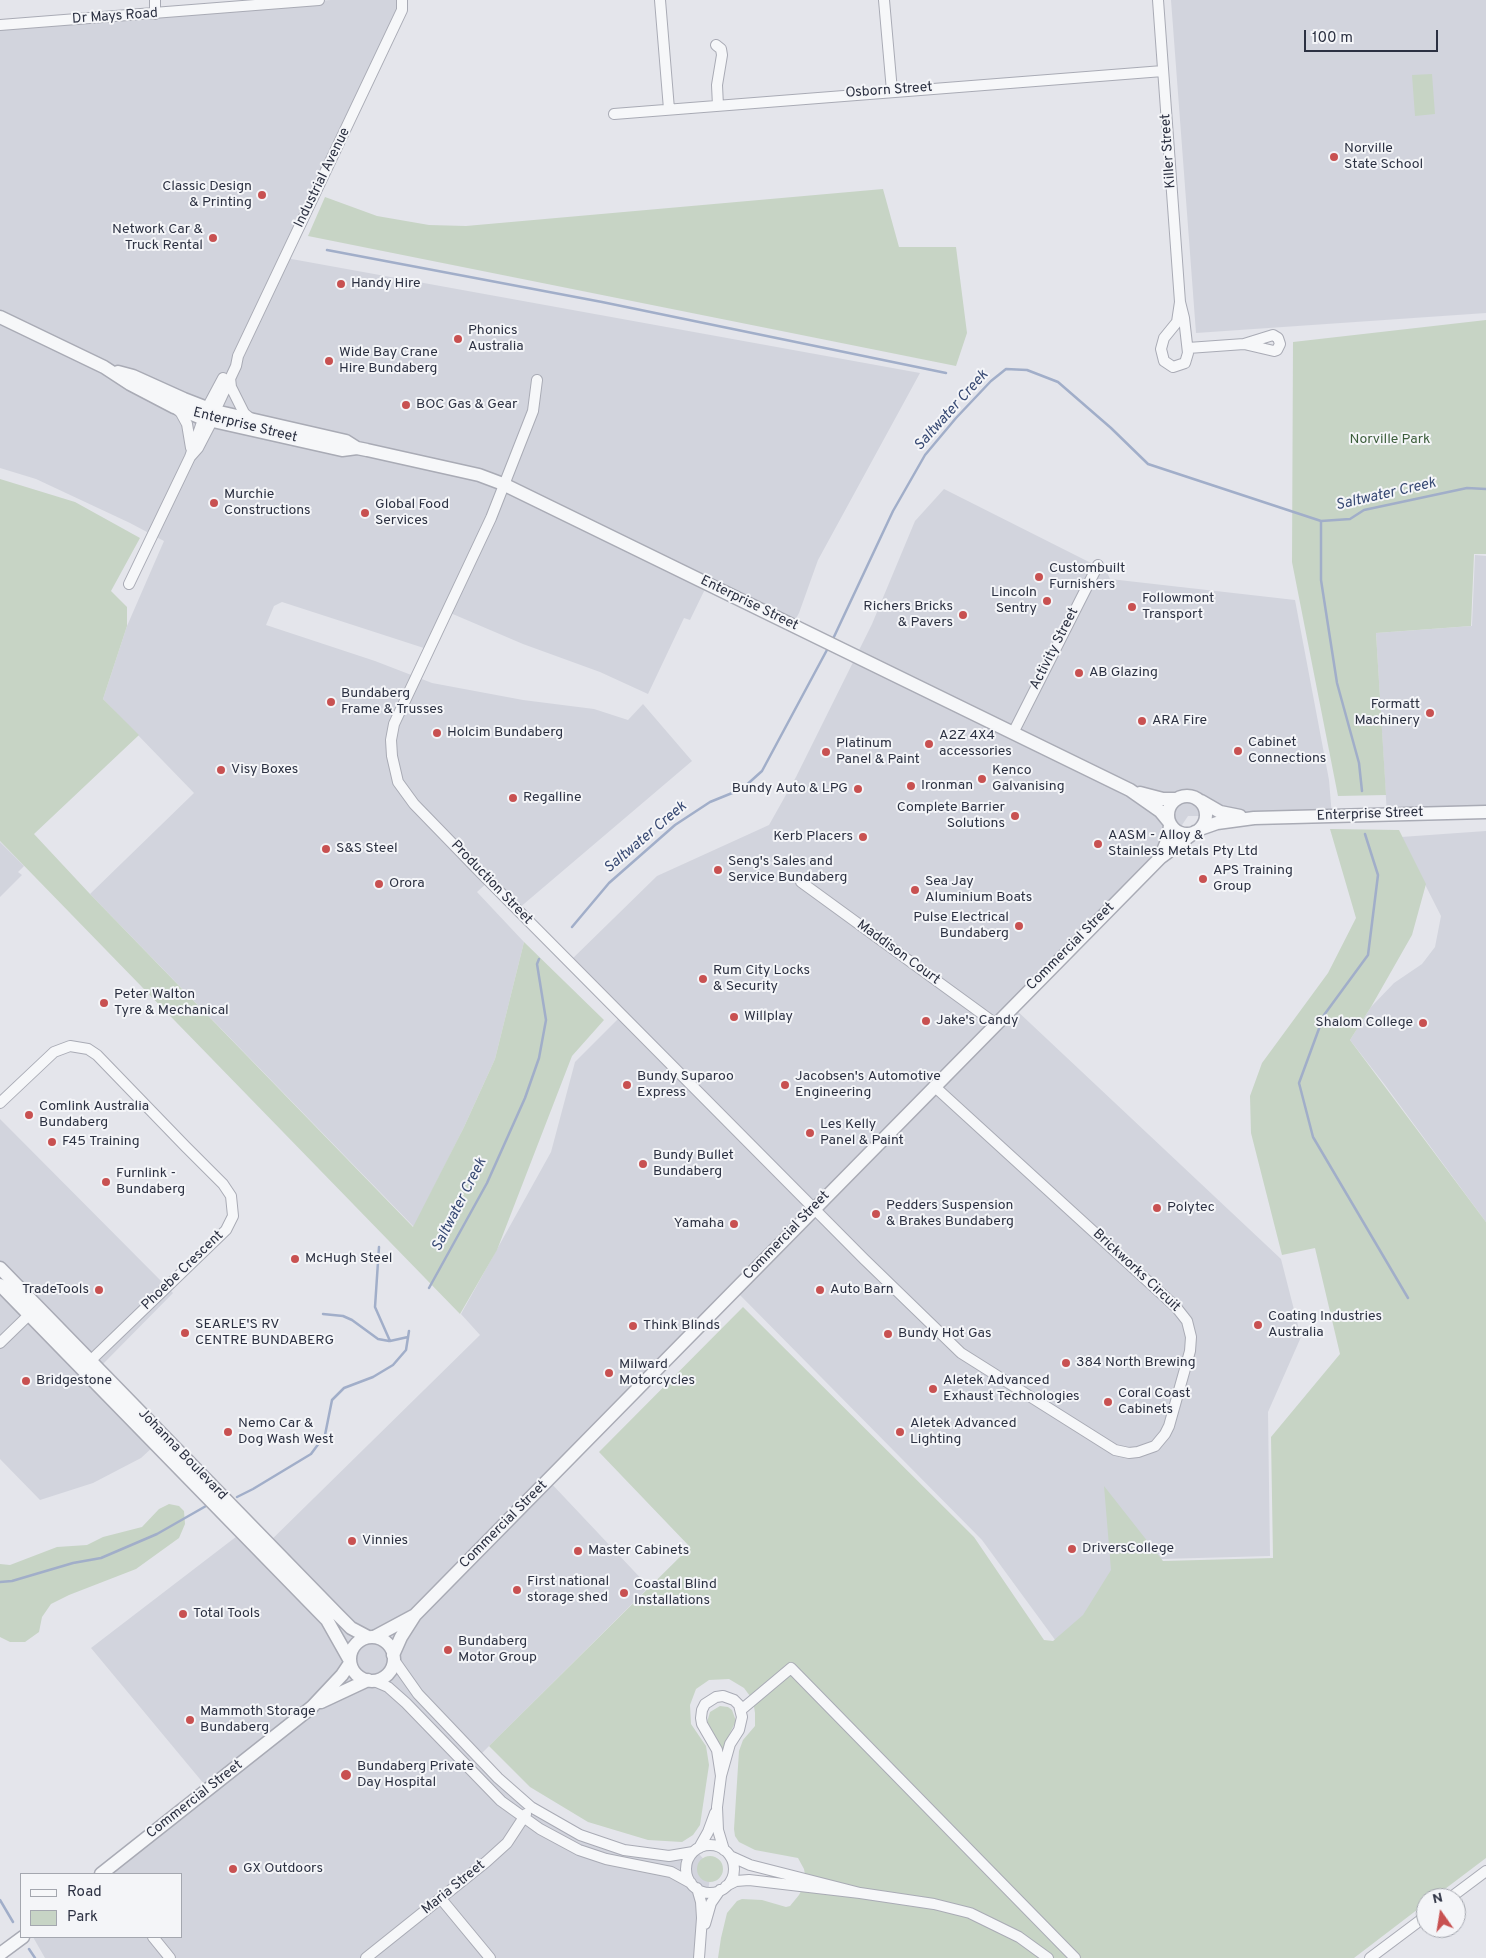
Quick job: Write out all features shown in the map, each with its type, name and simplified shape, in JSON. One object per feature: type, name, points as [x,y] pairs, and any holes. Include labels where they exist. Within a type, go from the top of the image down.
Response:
[{"type":"street","points":[[154,0],[155,14]]},
{"type":"street","name":"Dr Mays Road","points":[[0,25],[319,0]]},
{"type":"street","name":"Industrial Avenue","points":[[210,415],[236,366],[238,356],[399,18],[402,10],[402,0]]},
{"type":"street","points":[[660,0],[669,110]]},
{"type":"street","points":[[884,0],[892,91]]},
{"type":"street","name":"Killer Street","points":[[1158,0],[1180,302]]},
{"type":"street","points":[[716,46],[722,55],[717,85],[718,106]]},
{"type":"street","name":"Osborn Street","points":[[614,114],[1163,70]]},
{"type":"street","points":[[1180,302],[1188,348],[1187,360],[1181,365],[1170,366],[1162,357],[1161,345],[1164,338],[1177,322],[1180,302]]},
{"type":"street","name":"Enterprise Street","points":[[0,318],[112,371],[130,384],[210,415],[342,450],[357,448],[480,475],[503,484],[1130,790],[1160,811],[1170,823]]},
{"type":"street","points":[[1188,348],[1244,344]]},
{"type":"street","name":"Industrial Avenue","points":[[129,584],[190,453],[198,448],[218,387],[229,364],[238,356]]},
{"type":"street","points":[[230,377],[231,387],[244,413],[251,419]]},
{"type":"street","name":"Production Street","points":[[537,380],[534,408],[491,518],[394,724],[391,740],[392,756],[398,782],[414,804],[814,1210]]},
{"type":"street","points":[[190,453],[187,424],[181,413],[180,403],[204,398],[218,387]]},
{"type":"street","name":"Enterprise Street","points":[[210,415],[251,419],[346,441],[357,448]]},
{"type":"street","name":"Activity Street","points":[[1013,733],[1098,565]]},
{"type":"street","name":"Enterprise Street","points":[[1130,790],[1163,799],[1176,799]]},
{"type":"street","points":[[1189,796],[1201,801],[1206,814],[1206,820],[1198,831],[1181,833],[1170,823],[1168,809],[1176,799],[1189,796]]},
{"type":"street","name":"Enterprise Street","points":[[1201,801],[1220,812],[1254,818]]},
{"type":"street","name":"Enterprise Street","points":[[1198,831],[1217,823],[1254,818],[1486,812]]},
{"type":"street","name":"Commercial Street","points":[[1160,858],[1169,836],[1170,823]]},
{"type":"street","name":"Commercial Street","points":[[394,1657],[401,1638],[415,1615],[1160,858],[1198,831]]},
{"type":"street","name":"Maddison Court","points":[[801,882],[996,1024]]},
{"type":"street","name":"Phoebe Crescent","points":[[0,1103],[54,1052],[70,1046],[88,1049],[97,1055],[192,1152],[223,1184],[231,1196],[234,1211],[230,1225],[226,1230],[86,1365]]},
{"type":"street","name":"Brickworks Circuit","points":[[814,1210],[945,1339],[979,1366],[1115,1450],[1130,1453],[1138,1452],[1146,1450],[1160,1440],[1169,1426],[1190,1351],[1191,1337],[1186,1321],[1176,1307],[934,1086]]},
{"type":"street","name":"Johanna Boulevard","points":[[0,1268],[33,1311],[86,1365],[351,1628],[371,1637]]},
{"type":"street","name":"Johanna Boulevard","points":[[0,1285],[33,1311]]},
{"type":"street","points":[[0,1343],[33,1311]]},
{"type":"street","name":"Johanna Boulevard","points":[[86,1365],[327,1620],[350,1661]]},
{"type":"street","name":"Commercial Street","points":[[371,1637],[415,1615]]},
{"type":"street","points":[[860,1893],[756,1867],[710,1845],[669,1856],[624,1850],[580,1835],[531,1807],[498,1778],[418,1694],[394,1657],[387,1642],[371,1637],[355,1644],[351,1650],[350,1661],[356,1675],[388,1687],[406,1703],[486,1787],[524,1818],[560,1841],[579,1850],[606,1859],[671,1872],[704,1892],[723,1888],[736,1881],[748,1880],[934,1904],[970,1913],[1019,1937],[1048,1958]]},
{"type":"street","points":[[371,1680],[388,1674],[394,1657]]},
{"type":"street","name":"Commercial Street","points":[[104,1873],[312,1707],[350,1661]]},
{"type":"street","points":[[741,1710],[791,1668],[1075,1958]]},
{"type":"street","name":"Commercial Street","points":[[312,1707],[371,1680]]},
{"type":"street","points":[[702,1932],[711,1903],[731,1879],[734,1871],[718,1830],[717,1807],[721,1776],[730,1744],[741,1723],[741,1710],[734,1700],[723,1696],[710,1700],[702,1710],[702,1724],[717,1750],[721,1776]]},
{"type":"street","name":"Maria Street","points":[[366,1958],[442,1900],[497,1853],[507,1843],[531,1807]]},
{"type":"street","points":[[699,1958],[702,1932],[701,1902],[686,1869],[687,1862],[709,1829],[717,1807]]},
{"type":"street","points":[[1463,1888],[1486,1871]]},
{"type":"street","points":[[442,1900],[490,1958]]},
{"type":"street","points":[[1370,1958],[1416,1924]]},
{"type":"street","points":[[0,1954],[22,1938]]},
{"type":"street","points":[[154,1938],[170,1958]]},
{"type":"shaded area","points":[[331,0],[402,0],[286,258],[920,373],[818,560],[799,613],[792,626],[707,585],[690,620],[684,618],[648,694],[600,672],[523,644],[448,612],[430,650],[282,602],[274,606],[266,625],[375,661],[432,683],[523,700],[594,709],[628,720],[643,704],[692,761],[518,909],[489,881],[477,892],[524,942],[495,1059],[464,1127],[414,1227],[90,894],[194,793],[103,699],[127,626],[164,541],[36,479],[0,468],[0,26]]},
{"type":"shaded area","name":"Norville State School","points":[[1171,0],[1486,0],[1486,313],[1196,333]]},
{"type":"shaded area","points":[[944,489],[1089,562],[1105,568],[1110,579],[1295,600],[1329,780],[1332,816],[1188,816],[1160,858],[1014,1008],[1281,1259],[1301,1337],[1268,1412],[1270,1556],[1162,1559],[1064,1652],[982,1540],[735,1290],[549,1481],[649,1587],[479,1756],[515,1793],[580,1834],[654,1854],[695,1849],[711,1868],[700,1958],[45,1958],[34,1938],[182,1938],[182,1873],[105,1873],[209,1790],[91,1648],[241,1533],[259,1552],[480,1335],[461,1314],[551,1152],[575,1062],[622,1015],[570,961],[657,876],[769,825],[796,777],[872,624],[915,521]]},
{"type":"shaded area","points":[[1475,555],[1486,556],[1486,812],[1387,815],[1376,633],[1472,626]]},
{"type":"shaded area","name":"Shalom College","points":[[1486,831],[1486,1222],[1350,1040],[1371,1007],[1394,983],[1422,964],[1435,947],[1441,916],[1401,837]]},
{"type":"shaded area","points":[[0,842],[24,866],[18,872],[22,875],[0,897]]},
{"type":"shaded area","points":[[0,1119],[173,1293],[103,1364],[167,1434],[141,1458],[93,1483],[40,1500],[0,1459]]},
{"type":"green space","points":[[1432,74],[1435,114],[1415,116],[1412,75]]},
{"type":"green space","points":[[883,189],[899,247],[956,247],[967,333],[956,366],[308,236],[325,197],[377,216],[429,225],[466,226]]},
{"type":"green space","name":"Norville Park","points":[[1486,320],[1486,554],[1474,554],[1471,626],[1376,633],[1386,795],[1338,796],[1292,562],[1293,342]]},
{"type":"green space","points":[[0,479],[75,502],[140,538],[111,591],[127,607],[127,626],[103,699],[139,735],[34,834],[413,1227],[464,1127],[495,1059],[524,942],[604,1020],[572,1056],[497,1250],[460,1314],[0,841]]},
{"type":"green space","points":[[1330,829],[1399,830],[1426,884],[1412,935],[1350,1040],[1486,1222],[1486,1858],[1446,1888],[1416,1888],[1416,1911],[1354,1958],[718,1958],[727,1913],[737,1901],[742,1899],[762,1900],[786,1907],[790,1906],[799,1895],[806,1881],[804,1869],[798,1858],[755,1850],[739,1842],[735,1836],[739,1751],[743,1740],[755,1726],[753,1700],[744,1688],[729,1679],[709,1680],[696,1689],[690,1705],[691,1724],[706,1746],[709,1765],[700,1825],[693,1835],[682,1842],[648,1840],[588,1822],[530,1787],[489,1746],[690,1547],[599,1452],[743,1307],[974,1537],[1044,1640],[1053,1641],[1083,1615],[1111,1570],[1104,1486],[1163,1561],[1273,1558],[1271,1437],[1340,1354],[1315,1248],[1282,1255],[1251,1133],[1250,1096],[1262,1063],[1328,973],[1356,918]]},
{"type":"green space","points":[[169,1504],[179,1506],[184,1511],[185,1524],[179,1538],[136,1569],[51,1604],[42,1617],[39,1632],[25,1642],[10,1642],[0,1637],[0,1564],[10,1565],[57,1547],[87,1545],[103,1537],[142,1527],[159,1509]]},
{"type":"green space","points":[[720,1706],[728,1707],[732,1710],[736,1721],[727,1739],[723,1754],[707,1722],[710,1712]]},
{"type":"green space","points":[[710,1856],[719,1860],[723,1869],[719,1878],[710,1882],[701,1878],[697,1869],[701,1860]]},
{"type":"waterway","points":[[327,250],[602,302],[946,373]]},
{"type":"waterway","name":"Saltwater Creek","points":[[832,641],[893,511],[925,455],[956,418],[991,381],[1006,369],[1027,370],[1058,382],[1111,428],[1148,464],[1321,521],[1350,519],[1364,510],[1467,488],[1486,489]]},
{"type":"waterway","points":[[1321,521],[1321,580],[1337,683],[1359,763],[1362,791]]},
{"type":"waterway","name":"Saltwater Creek","points":[[572,927],[609,883],[675,825],[710,802],[742,789],[762,771],[828,648]]},
{"type":"waterway","points":[[1365,834],[1378,875],[1368,955],[1324,1015],[1299,1083],[1313,1137],[1408,1298]]},
{"type":"waterway","name":"Saltwater Creek","points":[[429,1288],[487,1183],[525,1098],[539,1058],[546,1020],[537,964],[539,959]]},
{"type":"waterway","points":[[379,1247],[375,1307],[390,1341],[408,1337]]},
{"type":"waterway","points":[[323,1314],[343,1316],[352,1320],[378,1339],[389,1341]]},
{"type":"waterway","name":"Saltwater Creek","points":[[237,1497],[311,1454],[325,1435],[332,1400],[344,1388],[373,1377],[393,1365],[406,1350],[409,1331]]},
{"type":"waterway","name":"Saltwater Creek","points":[[0,1582],[12,1581],[73,1563],[101,1558],[157,1534],[206,1506]]},
{"type":"waterway","points":[[0,1900],[13,1922]]},
{"type":"waterway","name":"Saltwater Creek","points":[[29,1949],[35,1958]]},
{"type":"place","name":"Norville State School","points":[[1334,157]]},
{"type":"place","name":"Classic Design & Printing","points":[[262,195]]},
{"type":"place","name":"Network Car & Truck Rental","points":[[213,238]]},
{"type":"place","name":"Handy Hire","points":[[341,284]]},
{"type":"place","name":"Phonics Australia","points":[[458,339]]},
{"type":"place","name":"Wide Bay Crane Hire Bundaberg","points":[[329,361]]},
{"type":"place","name":"BOC Gas & Gear","points":[[406,405]]},
{"type":"place","name":"Murchie Constructions","points":[[214,503]]},
{"type":"place","name":"Global Food Services","points":[[365,513]]},
{"type":"place","name":"Custombuilt Furnishers","points":[[1039,577]]},
{"type":"place","name":"Lincoln Sentry","points":[[1047,601]]},
{"type":"place","name":"Followmont Transport","points":[[1132,607]]},
{"type":"place","name":"Richers Bricks & Pavers","points":[[963,615]]},
{"type":"place","name":"AB Glazing","points":[[1079,673]]},
{"type":"place","name":"Bundaberg Frame & Trusses","points":[[331,702]]},
{"type":"place","name":"Formatt Machinery","points":[[1430,713]]},
{"type":"place","name":"ARA Fire","points":[[1142,721]]},
{"type":"place","name":"Holcim Bundaberg","points":[[437,733]]},
{"type":"place","name":"A2Z 4X4 accessories","points":[[929,744]]},
{"type":"place","name":"Cabinet Connections","points":[[1238,751]]},
{"type":"place","name":"Platinum Panel & Paint","points":[[826,752]]},
{"type":"place","name":"Visy Boxes","points":[[221,770]]},
{"type":"place","name":"Kenco Galvanising","points":[[982,779]]},
{"type":"place","name":"Ironman","points":[[911,786]]},
{"type":"place","name":"Bundy Auto & LPG","points":[[858,789]]},
{"type":"place","name":"Regalline","points":[[513,798]]},
{"type":"place","name":"Complete Barrier Solutions","points":[[1015,816]]},
{"type":"place","name":"Kerb Placers","points":[[863,837]]},
{"type":"place","name":"AASM - Alloy & Stainless Metals Pty Ltd","points":[[1098,844]]},
{"type":"place","name":"S&S Steel","points":[[326,849]]},
{"type":"place","name":"Seng's Sales and Service Bundaberg","points":[[718,870]]},
{"type":"place","name":"APS Training Group","points":[[1203,879]]},
{"type":"place","name":"Orora","points":[[379,884]]},
{"type":"place","name":"Sea Jay Aluminium Boats","points":[[915,890]]},
{"type":"place","name":"Pulse Electrical Bundaberg","points":[[1019,926]]},
{"type":"place","name":"Rum City Locks & Security","points":[[703,979]]},
{"type":"place","name":"Peter Walton Tyre & Mechanical","points":[[104,1003]]},
{"type":"place","name":"Willplay","points":[[734,1017]]},
{"type":"place","name":"Jake's Candy","points":[[926,1021]]},
{"type":"place","name":"Shalom College","points":[[1423,1023]]},
{"type":"place","name":"Bundy Suparoo Express","points":[[627,1085]]},
{"type":"place","name":"Jacobsen's Automotive Engineering","points":[[785,1085]]},
{"type":"place","name":"Comlink Australia Bundaberg","points":[[29,1115]]},
{"type":"place","name":"Les Kelly Panel & Paint","points":[[810,1133]]},
{"type":"place","name":"F45 Training","points":[[52,1142]]},
{"type":"place","name":"Bundy Bullet Bundaberg","points":[[643,1164]]},
{"type":"place","name":"Furnlink - Bundaberg","points":[[106,1182]]},
{"type":"place","name":"Polytec","points":[[1157,1208]]},
{"type":"place","name":"Pedders Suspension & Brakes Bundaberg","points":[[876,1214]]},
{"type":"place","name":"Yamaha","points":[[734,1224]]},
{"type":"place","name":"McHugh Steel","points":[[295,1259]]},
{"type":"place","name":"TradeTools","points":[[99,1290]]},
{"type":"place","name":"Auto Barn","points":[[820,1290]]},
{"type":"place","name":"Coating Industries Australia","points":[[1258,1325]]},
{"type":"place","name":"Think Blinds","points":[[633,1326]]},
{"type":"place","name":"SEARLE'S RV CENTRE BUNDABERG","points":[[185,1333]]},
{"type":"place","name":"Bundy Hot Gas","points":[[888,1334]]},
{"type":"place","name":"384 North Brewing","points":[[1066,1363]]},
{"type":"place","name":"Milward Motorcycles","points":[[609,1373]]},
{"type":"place","name":"Bridgestone","points":[[26,1381]]},
{"type":"place","name":"Aletek Advanced Exhaust Technologies","points":[[933,1389]]},
{"type":"place","name":"Coral Coast Cabinets","points":[[1108,1402]]},
{"type":"place","name":"Nemo Car & Dog Wash West","points":[[228,1432]]},
{"type":"place","name":"Aletek Advanced Lighting","points":[[900,1432]]},
{"type":"place","name":"Vinnies","points":[[352,1541]]},
{"type":"place","name":"DriversCollege","points":[[1072,1549]]},
{"type":"place","name":"Master Cabinets","points":[[578,1551]]},
{"type":"place","name":"First national storage shed","points":[[517,1590]]},
{"type":"place","name":"Coastal Blind Installations","points":[[624,1593]]},
{"type":"place","name":"Total Tools","points":[[183,1614]]},
{"type":"place","name":"Bundaberg Motor Group","points":[[448,1650]]},
{"type":"place","name":"Mammoth Storage Bundaberg","points":[[190,1720]]},
{"type":"place","name":"Bundaberg Private Day Hospital","points":[[346,1775]]},
{"type":"place","name":"GX Outdoors","points":[[233,1869]]}]
